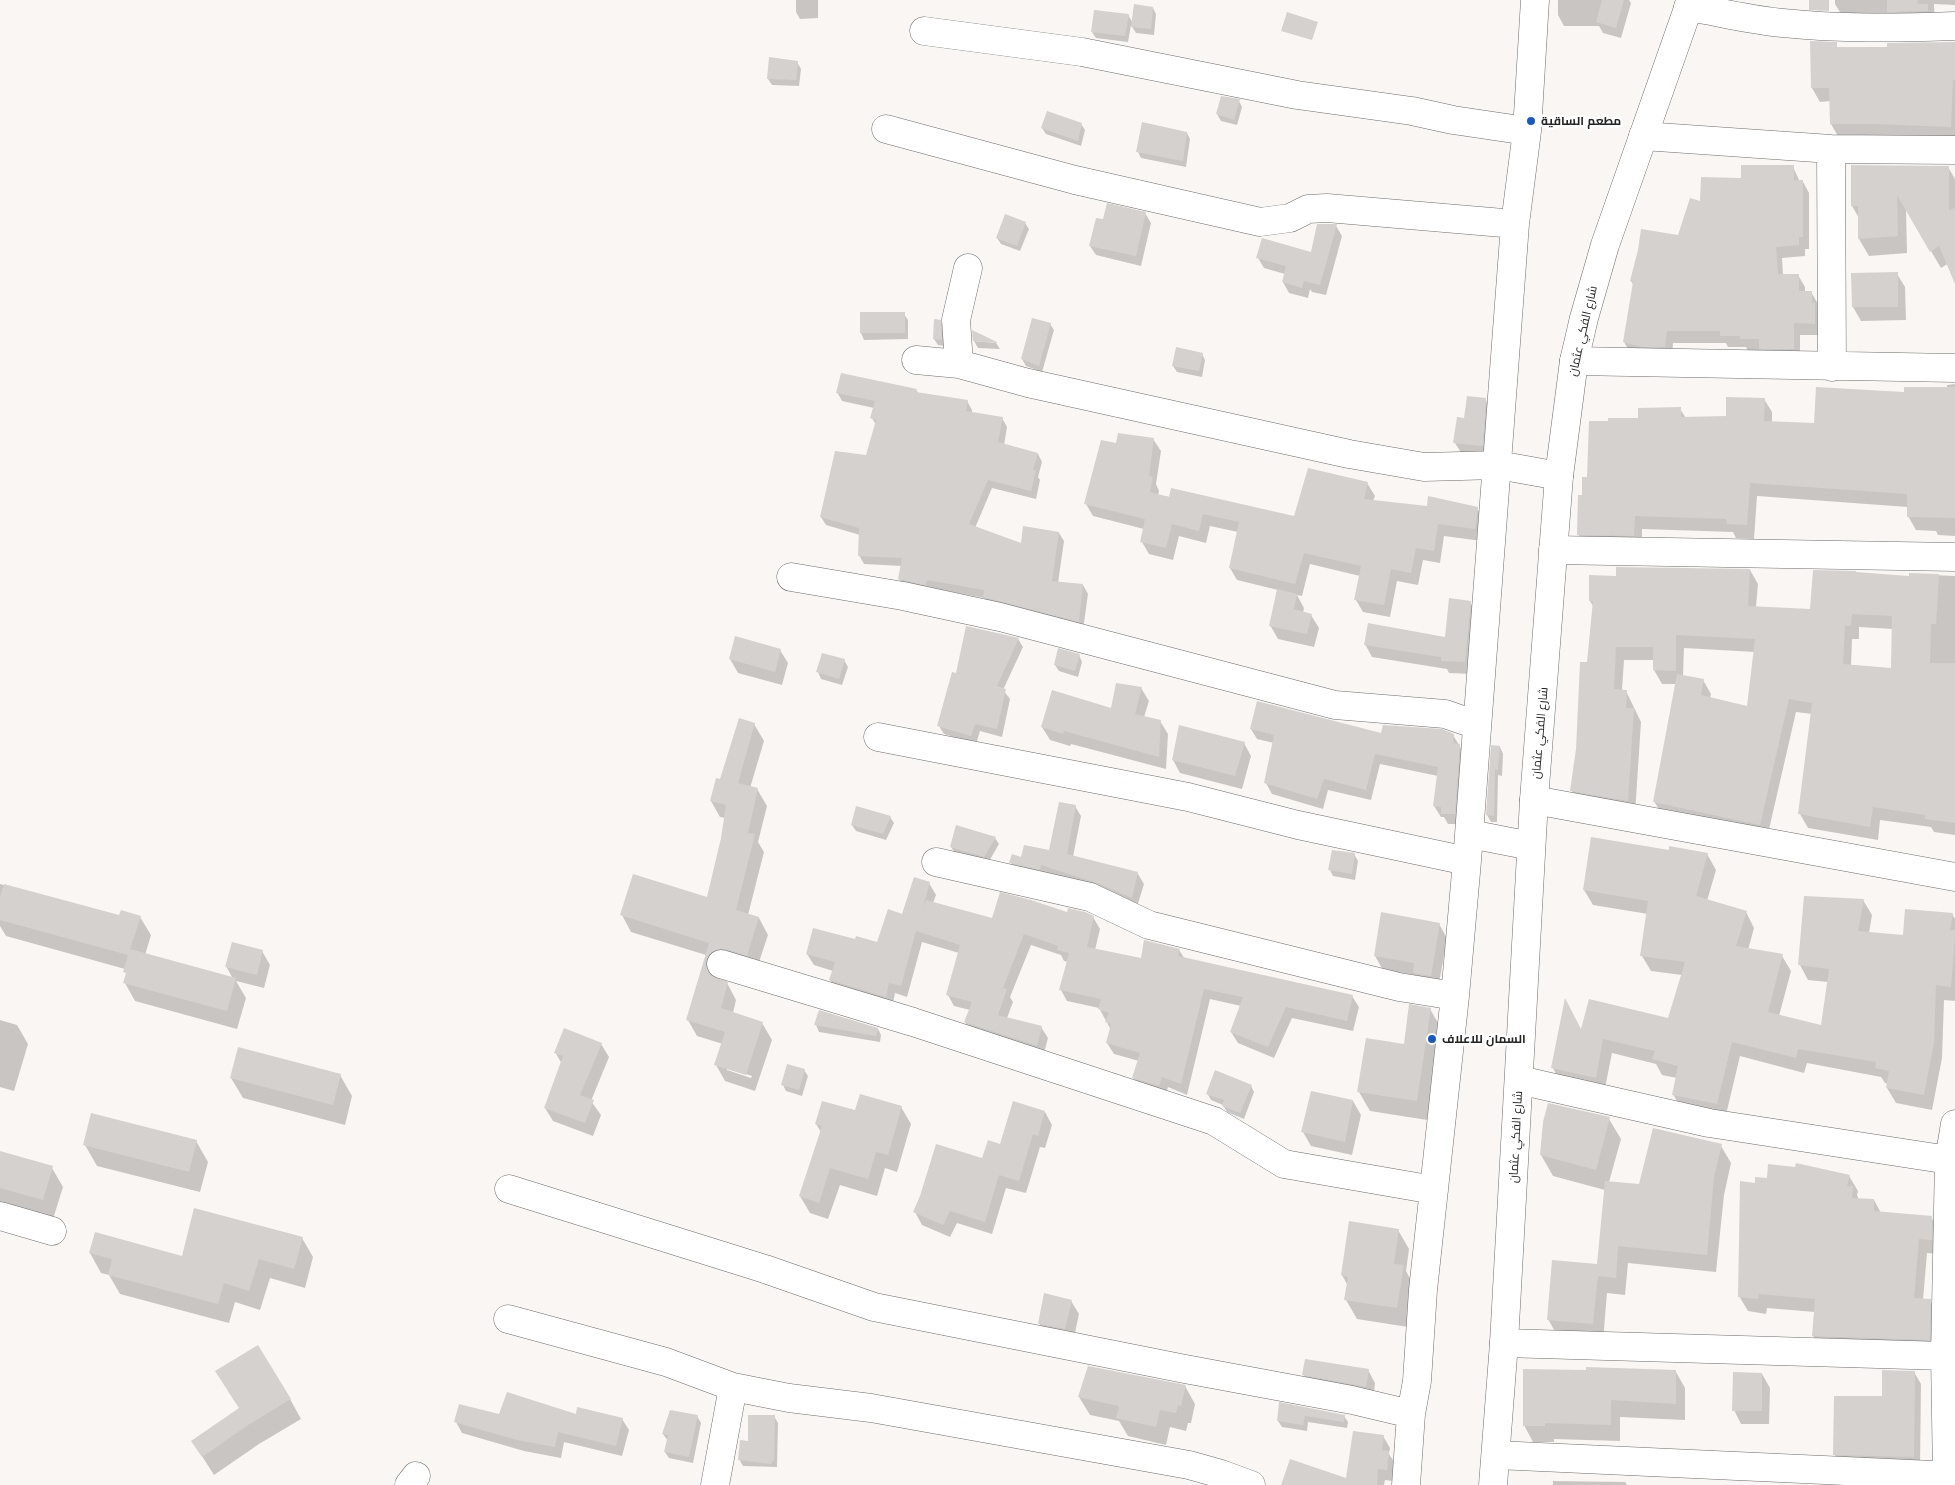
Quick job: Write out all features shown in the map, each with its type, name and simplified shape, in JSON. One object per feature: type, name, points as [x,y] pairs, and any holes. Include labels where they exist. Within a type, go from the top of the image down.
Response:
[{"type":"street","points":[[1406,1485],[1423,1290],[1455,996],[1470,834],[1516,224],[1527,131],[1536,0]]},
{"type":"street","points":[[1689,3],[1780,23],[1886,28],[1955,26]]},
{"type":"street","name":"شارع الفكي عثمان","points":[[1493,1485],[1504,1343],[1534,800],[1559,476],[1574,361],[1605,245],[1689,3]]},
{"type":"street","points":[[924,31],[1082,52],[1298,95],[1412,111],[1453,120],[1527,131]]},
{"type":"street","points":[[886,128],[1075,180],[1260,222],[1290,218],[1308,208],[1327,208],[1516,224]]},
{"type":"street","points":[[1643,136],[1831,149],[1955,150]]},
{"type":"street","points":[[1831,149],[1832,367]]},
{"type":"street","points":[[959,364],[956,320],[968,268]]},
{"type":"street","points":[[916,360],[959,364],[1028,383],[1349,454],[1424,467],[1498,465],[1559,476]]},
{"type":"street","points":[[1574,361],[1955,368]]},
{"type":"street","points":[[1554,550],[1955,557]]},
{"type":"street","points":[[792,577],[903,596],[1000,617],[1336,705],[1445,714],[1478,726]]},
{"type":"street","points":[[878,737],[1188,796],[1298,825],[1467,862]]},
{"type":"street","points":[[1534,800],[1955,877]]},
{"type":"street","points":[[1470,834],[1531,846]]},
{"type":"street","points":[[936,862],[1090,897],[1149,925],[1399,987],[1455,996]]},
{"type":"street","points":[[721,964],[912,1022],[1214,1121],[1284,1164],[1434,1190]]},
{"type":"street","points":[[1519,1080],[1709,1123],[1949,1160]]},
{"type":"street","points":[[1496,1455],[1951,1476],[1945,1356],[1949,1160],[1955,1124]]},
{"type":"street","points":[[509,1189],[765,1269],[874,1307],[1175,1368],[1352,1400],[1411,1414]]},
{"type":"street","points":[[0,1216],[52,1231]]},
{"type":"street","points":[[508,1319],[666,1362],[733,1387],[789,1398],[871,1408],[1180,1463],[1221,1474],[1250,1485]]},
{"type":"street","points":[[1504,1343],[1945,1356]]},
{"type":"street","points":[[716,1485],[733,1387]]},
{"type":"building","points":[[1602,0],[1624,0],[1616,28],[1596,22]]},
{"type":"building","points":[[1809,0],[1829,0],[1829,11],[1809,10]]},
{"type":"building","points":[[1887,0],[1918,0],[1917,4],[1928,4],[1928,11],[1887,12]]},
{"type":"building","points":[[1134,4],[1153,7],[1151,29],[1131,27]]},
{"type":"building","points":[[1094,10],[1129,14],[1125,36],[1091,32]]},
{"type":"building","points":[[1287,12],[1318,22],[1312,40],[1281,31]]},
{"type":"building","points":[[1810,41],[1837,42],[1837,47],[1887,47],[1887,43],[1955,42],[1955,80],[1953,80],[1951,127],[1830,124],[1829,88],[1811,88]]},
{"type":"building","points":[[769,57],[798,61],[796,80],[767,79]]},
{"type":"building","points":[[1221,96],[1240,99],[1234,120],[1216,114]]},
{"type":"building","points":[[1047,111],[1082,123],[1078,141],[1041,128]]},
{"type":"building","points":[[1142,122],[1187,132],[1183,161],[1136,152]]},
{"type":"building","points":[[1741,165],[1794,165],[1794,180],[1803,180],[1803,237],[1799,237],[1799,245],[1776,247],[1778,274],[1799,274],[1799,291],[1812,291],[1812,303],[1815,303],[1815,324],[1794,323],[1794,349],[1759,349],[1759,339],[1740,339],[1740,336],[1720,336],[1720,331],[1667,331],[1665,347],[1641,347],[1623,342],[1633,282],[1630,281],[1641,229],[1678,235],[1690,198],[1700,201],[1701,177],[1741,178]]},
{"type":"building","points":[[1851,165],[1949,166],[1949,210],[1955,208],[1955,284],[1939,246],[1930,252],[1897,195],[1898,236],[1858,239],[1858,206],[1851,206]]},
{"type":"building","points":[[1107,203],[1146,212],[1136,256],[1089,246],[1096,218],[1103,219]]},
{"type":"building","points":[[1005,214],[1026,222],[1017,246],[996,238]]},
{"type":"building","points":[[1317,224],[1337,224],[1320,285],[1304,281],[1305,277],[1302,288],[1282,282],[1286,266],[1256,258],[1262,238],[1311,252]]},
{"type":"building","points":[[1898,272],[1898,307],[1852,307],[1851,273]]},
{"type":"building","points":[[860,312],[905,312],[905,333],[860,333]]},
{"type":"building","points":[[1032,318],[1051,323],[1039,366],[1021,359]]},
{"type":"building","points":[[934,319],[941,320],[942,340],[933,339]]},
{"type":"building","points":[[972,330],[997,342],[997,343],[973,341]]},
{"type":"building","points":[[1176,347],[1203,353],[1199,371],[1172,366]]},
{"type":"building","points":[[841,373],[917,389],[916,392],[968,400],[966,411],[1003,417],[998,442],[1038,453],[1033,470],[1036,470],[1031,491],[988,480],[969,524],[1021,543],[1023,526],[1059,532],[1052,581],[1083,584],[1079,622],[983,597],[984,590],[927,580],[925,585],[898,579],[902,558],[858,556],[859,528],[820,517],[835,451],[866,455],[876,420],[870,418],[875,401],[836,393]]},
{"type":"building","points":[[1816,387],[1904,392],[1904,387],[1955,387],[1955,518],[1907,517],[1907,494],[1750,483],[1747,525],[1727,524],[1726,519],[1635,516],[1634,536],[1577,535],[1578,495],[1582,495],[1582,477],[1587,477],[1589,421],[1608,421],[1608,418],[1638,418],[1638,408],[1681,407],[1681,417],[1726,416],[1726,397],[1765,398],[1764,421],[1814,423]]},
{"type":"building","points":[[1467,396],[1486,398],[1483,446],[1453,443],[1457,417],[1464,418]]},
{"type":"building","points":[[1118,433],[1154,438],[1149,476],[1153,477],[1150,492],[1169,497],[1171,488],[1294,516],[1308,468],[1368,482],[1364,499],[1427,506],[1428,496],[1478,507],[1475,529],[1438,524],[1434,551],[1416,548],[1411,573],[1391,569],[1384,605],[1354,600],[1361,566],[1304,553],[1295,584],[1229,568],[1239,522],[1203,514],[1199,531],[1172,524],[1166,548],[1140,542],[1145,519],[1084,504],[1101,440],[1116,443]]},
{"type":"building","points":[[1616,567],[1750,569],[1748,606],[1810,609],[1813,570],[1856,571],[1909,576],[1909,573],[1939,574],[1936,624],[1931,624],[1930,663],[1955,663],[1955,823],[1925,819],[1925,815],[1873,807],[1870,827],[1798,814],[1812,703],[1789,699],[1760,825],[1653,802],[1677,674],[1704,679],[1701,695],[1747,706],[1755,639],[1676,635],[1676,671],[1653,670],[1653,647],[1616,647],[1614,689],[1627,690],[1626,708],[1634,708],[1628,801],[1570,791],[1576,749],[1580,662],[1587,662],[1593,601],[1589,601],[1589,575],[1616,576]],"holes":[[[1852,614],[1892,616],[1891,668],[1843,664],[1845,626],[1851,626]]]},
{"type":"building","points":[[1277,589],[1297,594],[1294,609],[1312,614],[1307,634],[1269,626]]},
{"type":"building","points":[[1449,598],[1471,601],[1465,662],[1441,661],[1441,657],[1364,645],[1368,623],[1445,637]]},
{"type":"building","points":[[966,626],[1019,638],[997,686],[1006,689],[997,729],[975,724],[971,736],[937,726],[952,672],[956,673]]},
{"type":"building","points":[[735,636],[781,649],[775,672],[729,659]]},
{"type":"building","points":[[1058,648],[1080,654],[1075,671],[1054,665]]},
{"type":"building","points":[[822,653],[845,659],[839,679],[816,672]]},
{"type":"building","points":[[1116,683],[1142,687],[1135,714],[1161,720],[1159,757],[1064,731],[1063,734],[1041,727],[1052,690],[1111,708]]},
{"type":"building","points":[[1257,701],[1381,733],[1383,725],[1442,729],[1454,734],[1453,743],[1460,744],[1455,814],[1441,814],[1441,807],[1433,806],[1438,767],[1375,754],[1366,790],[1324,779],[1317,799],[1264,783],[1274,735],[1250,729]]},
{"type":"building","points":[[739,718],[755,723],[738,783],[758,788],[748,833],[755,834],[736,910],[759,917],[747,956],[726,949],[717,949],[710,953],[706,960],[706,967],[710,975],[728,982],[721,1008],[763,1022],[746,1075],[714,1065],[725,1032],[686,1020],[709,943],[620,915],[633,874],[707,897],[721,838],[726,805],[710,801],[716,778],[720,779]]},
{"type":"building","points":[[1179,725],[1245,742],[1235,776],[1172,760]]},
{"type":"building","points":[[1491,745],[1500,746],[1498,770],[1495,769],[1494,816],[1486,815]]},
{"type":"building","points":[[1059,802],[1076,805],[1067,854],[1138,872],[1132,898],[1097,883],[1041,865],[1040,870],[1009,863],[1012,854],[1021,857],[1024,845],[1049,850]]},
{"type":"building","points":[[856,806],[891,816],[883,834],[851,825]]},
{"type":"building","points":[[956,825],[996,837],[984,857],[950,847]]},
{"type":"building","points":[[1591,837],[1669,850],[1669,846],[1708,853],[1696,896],[1747,911],[1736,946],[1783,954],[1768,1012],[1821,1025],[1829,969],[1798,965],[1804,896],[1864,899],[1858,931],[1903,935],[1905,909],[1953,913],[1950,930],[1955,930],[1955,937],[1951,987],[1936,985],[1934,1042],[1924,1095],[1886,1088],[1889,1071],[1875,1068],[1876,1062],[1798,1049],[1796,1058],[1732,1042],[1717,1104],[1672,1095],[1678,1066],[1652,1059],[1655,1051],[1603,1039],[1596,1078],[1551,1068],[1565,998],[1581,1029],[1589,999],[1668,1018],[1685,962],[1640,956],[1648,901],[1583,890]]},
{"type":"building","points":[[1332,850],[1355,853],[1352,874],[1328,870]]},
{"type":"building","points":[[914,877],[930,882],[923,907],[926,900],[992,918],[1000,892],[1067,912],[1068,908],[1094,916],[1087,947],[1141,958],[1144,940],[1180,949],[1178,956],[1353,995],[1347,1021],[1286,1007],[1268,1047],[1230,1032],[1243,997],[1204,989],[1181,1084],[1162,1077],[1159,1086],[1132,1078],[1140,1053],[1106,1043],[1111,1024],[1105,1022],[1109,1013],[1098,1009],[1101,999],[1059,990],[1069,953],[1057,950],[1058,946],[1024,934],[1003,988],[1007,989],[998,1015],[1042,1026],[1037,1046],[964,1022],[972,1002],[946,995],[960,945],[916,931],[901,986],[889,983],[886,997],[829,980],[835,962],[806,954],[813,928],[855,939],[856,936],[877,942],[888,909],[902,914]]},
{"type":"building","points":[[4,884],[119,915],[121,910],[141,916],[130,949],[236,978],[227,1011],[123,983],[126,973],[123,972],[128,955],[0,920],[0,897]]},
{"type":"building","points":[[1381,912],[1440,923],[1431,976],[1413,973],[1414,963],[1374,956]]},
{"type":"building","points":[[232,942],[263,950],[257,975],[225,967]]},
{"type":"building","points":[[1409,1004],[1431,1008],[1417,1101],[1357,1092],[1366,1038],[1404,1044]]},
{"type":"building","points":[[819,1010],[878,1028],[876,1036],[814,1025]]},
{"type":"building","points":[[564,1028],[602,1043],[580,1095],[594,1100],[585,1123],[544,1108],[563,1056],[554,1053]]},
{"type":"building","points":[[238,1047],[341,1074],[333,1105],[230,1078]]},
{"type":"building","points":[[787,1064],[805,1069],[799,1090],[781,1085]]},
{"type":"building","points":[[1215,1070],[1252,1085],[1240,1113],[1222,1106],[1224,1100],[1206,1094]]},
{"type":"building","points":[[1311,1091],[1353,1100],[1345,1142],[1301,1132]]},
{"type":"building","points":[[860,1094],[902,1106],[888,1155],[876,1152],[868,1179],[830,1168],[819,1203],[799,1196],[822,1126],[815,1124],[822,1101],[855,1110]]},
{"type":"building","points":[[1013,1101],[1045,1111],[1038,1136],[1033,1134],[1019,1181],[999,1175],[985,1222],[950,1211],[943,1225],[913,1212],[920,1196],[936,1144],[982,1158],[988,1140],[1000,1144]]},
{"type":"building","points":[[1548,1103],[1610,1117],[1596,1170],[1540,1155],[1543,1122]]},
{"type":"building","points":[[91,1113],[197,1140],[189,1172],[83,1145]]},
{"type":"building","points":[[1653,1128],[1722,1144],[1714,1177],[1707,1255],[1618,1246],[1616,1278],[1598,1276],[1593,1324],[1547,1320],[1552,1260],[1597,1264],[1605,1181],[1639,1184]]},
{"type":"building","points":[[0,1151],[53,1166],[43,1200],[0,1188]]},
{"type":"building","points":[[1796,1163],[1850,1175],[1847,1186],[1853,1186],[1852,1198],[1874,1199],[1874,1211],[1932,1216],[1932,1240],[1919,1239],[1914,1298],[1931,1299],[1930,1340],[1812,1336],[1815,1299],[1759,1294],[1758,1299],[1738,1297],[1740,1181],[1755,1183],[1755,1177],[1767,1178],[1768,1164],[1795,1167]]},
{"type":"building","points":[[194,1208],[303,1237],[294,1269],[259,1259],[249,1291],[224,1283],[218,1304],[108,1275],[112,1259],[89,1253],[95,1232],[182,1256]]},
{"type":"building","points":[[1349,1221],[1399,1229],[1394,1264],[1404,1265],[1397,1308],[1344,1300],[1348,1277],[1341,1275]]},
{"type":"building","points":[[1044,1293],[1072,1300],[1065,1329],[1038,1324]]},
{"type":"building","points":[[258,1345],[291,1399],[248,1425],[202,1457],[191,1441],[239,1408],[215,1371]]},
{"type":"building","points":[[1305,1359],[1369,1369],[1366,1387],[1302,1375]]},
{"type":"building","points":[[1088,1366],[1186,1385],[1181,1406],[1178,1405],[1176,1413],[1160,1410],[1156,1427],[1116,1418],[1119,1406],[1078,1397]]},
{"type":"building","points":[[1586,1367],[1676,1370],[1676,1404],[1611,1400],[1611,1425],[1545,1423],[1545,1426],[1523,1426],[1523,1369],[1586,1370]]},
{"type":"building","points":[[1882,1370],[1915,1371],[1914,1457],[1833,1455],[1834,1396],[1882,1396]]},
{"type":"building","points":[[1733,1372],[1762,1373],[1762,1411],[1732,1411]]},
{"type":"building","points":[[507,1392],[576,1414],[577,1407],[623,1418],[616,1446],[558,1432],[555,1447],[517,1440],[454,1422],[459,1404],[499,1414]]},
{"type":"building","points":[[1279,1402],[1345,1415],[1344,1422],[1305,1416],[1303,1425],[1277,1421]]},
{"type":"building","points":[[670,1410],[698,1415],[689,1457],[664,1452],[668,1435],[662,1434]]},
{"type":"building","points":[[748,1415],[775,1415],[774,1461],[771,1464],[738,1460],[740,1440],[748,1441]]},
{"type":"building","points":[[1353,1431],[1384,1435],[1382,1450],[1389,1451],[1387,1470],[1378,1469],[1377,1485],[1281,1485],[1290,1459],[1346,1478]]},
{"type":"place","name":"مطعم الساقية","points":[[1531,121]]},
{"type":"place","name":"السمان للاعلاف","points":[[1432,1039]]}]
